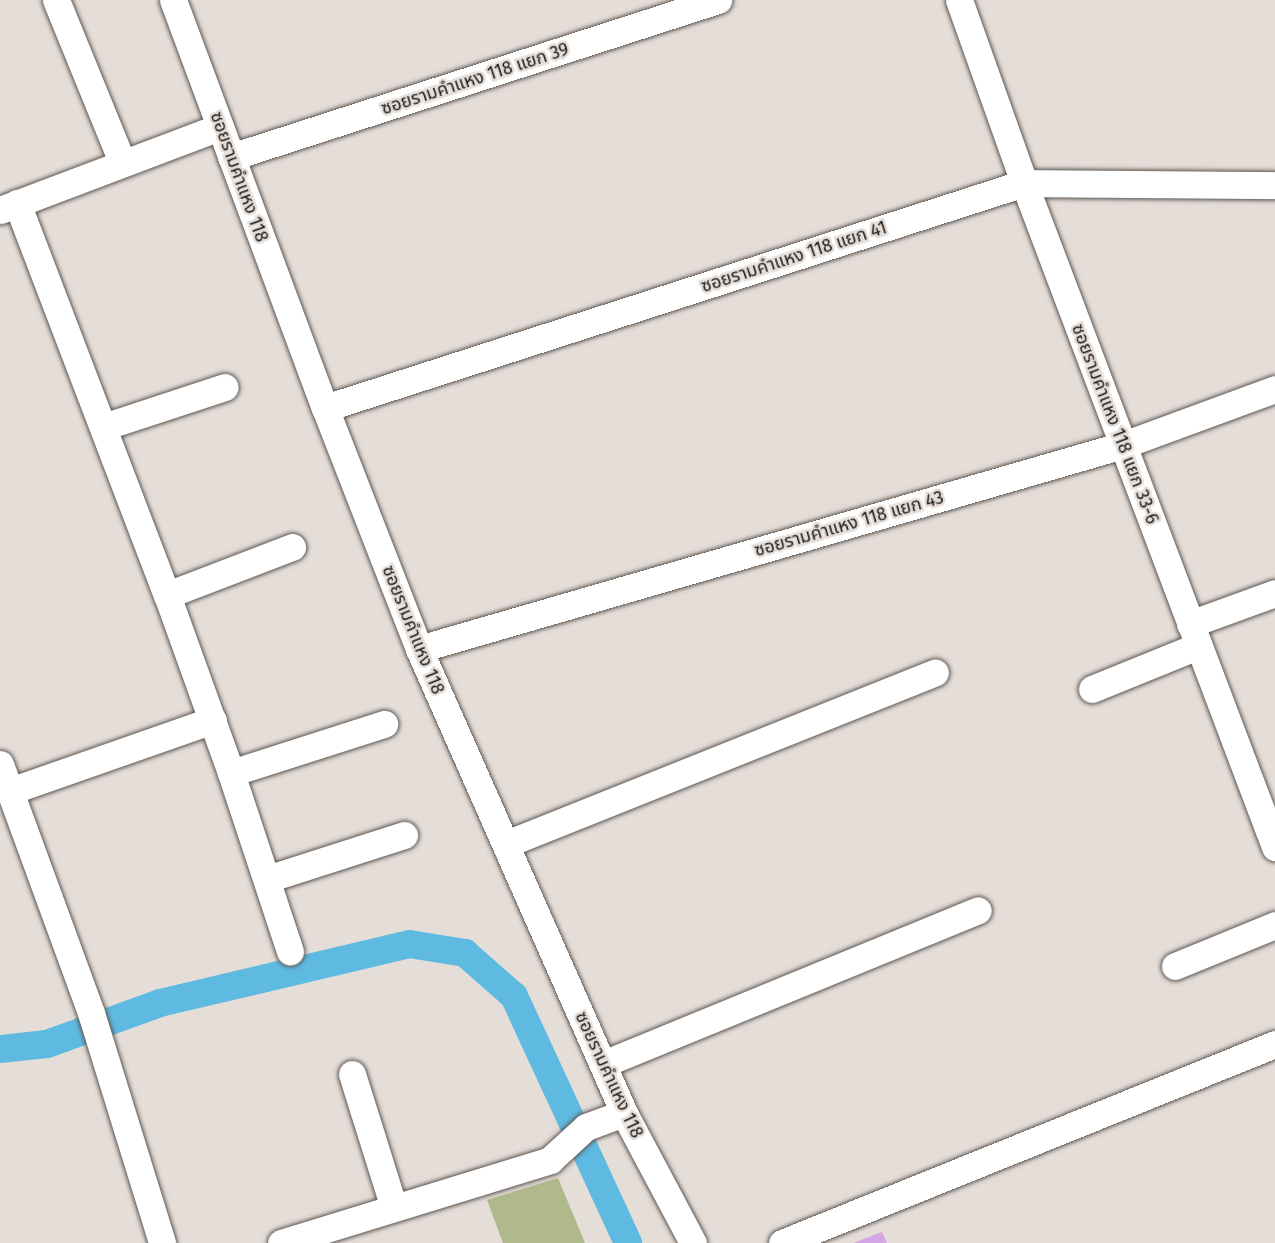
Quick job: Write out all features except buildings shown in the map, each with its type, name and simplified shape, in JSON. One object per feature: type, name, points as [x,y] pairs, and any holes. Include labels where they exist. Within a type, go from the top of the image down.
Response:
[{"type":"street","points":[[56,0],[122,162]]},
{"type":"street","name":"ซอยรามคำแหง 118","points":[[173,0],[325,408],[419,649],[624,1113],[693,1243]]},
{"type":"street","name":"ซอยรามคำแหง 118 แยก 39","points":[[231,158],[718,0]]},
{"type":"street","name":"ซอยรามคำแหง 118 แยก 33-6","points":[[958,0],[1024,183],[1275,847]]},
{"type":"street","points":[[220,127],[122,162],[8,207],[103,427],[167,595],[213,720],[290,951]]},
{"type":"street","name":"ซอยรามคำแหง 118 แยก 41","points":[[325,408],[1024,183],[1275,185]]},
{"type":"street","points":[[103,427],[225,387]]},
{"type":"street","name":"ซอยรามคำแหง 118 แยก 43","points":[[419,649],[1123,445],[1275,389]]},
{"type":"street","points":[[167,595],[292,547]]},
{"type":"street","points":[[1092,689],[1275,593]]},
{"type":"street","points":[[506,844],[935,672]]},
{"type":"street","points":[[10,791],[213,720]]},
{"type":"street","points":[[231,773],[384,724]]},
{"type":"street","points":[[0,764],[91,1014],[162,1243]]},
{"type":"street","points":[[267,879],[404,835]]},
{"type":"street","points":[[603,1064],[978,910]]},
{"type":"street","points":[[1175,966],[1275,925]]},
{"type":"street","points":[[782,1243],[1275,1044]]},
{"type":"street","points":[[352,1074],[394,1208]]},
{"type":"street","points":[[281,1243],[549,1160],[586,1127],[624,1113]]},
{"type":"green space","points":[[558,1178],[585,1243],[503,1243],[487,1200]]},
{"type":"waterway","points":[[0,1049],[47,1044],[160,1003],[409,944],[465,953],[514,996],[628,1243]]}]
